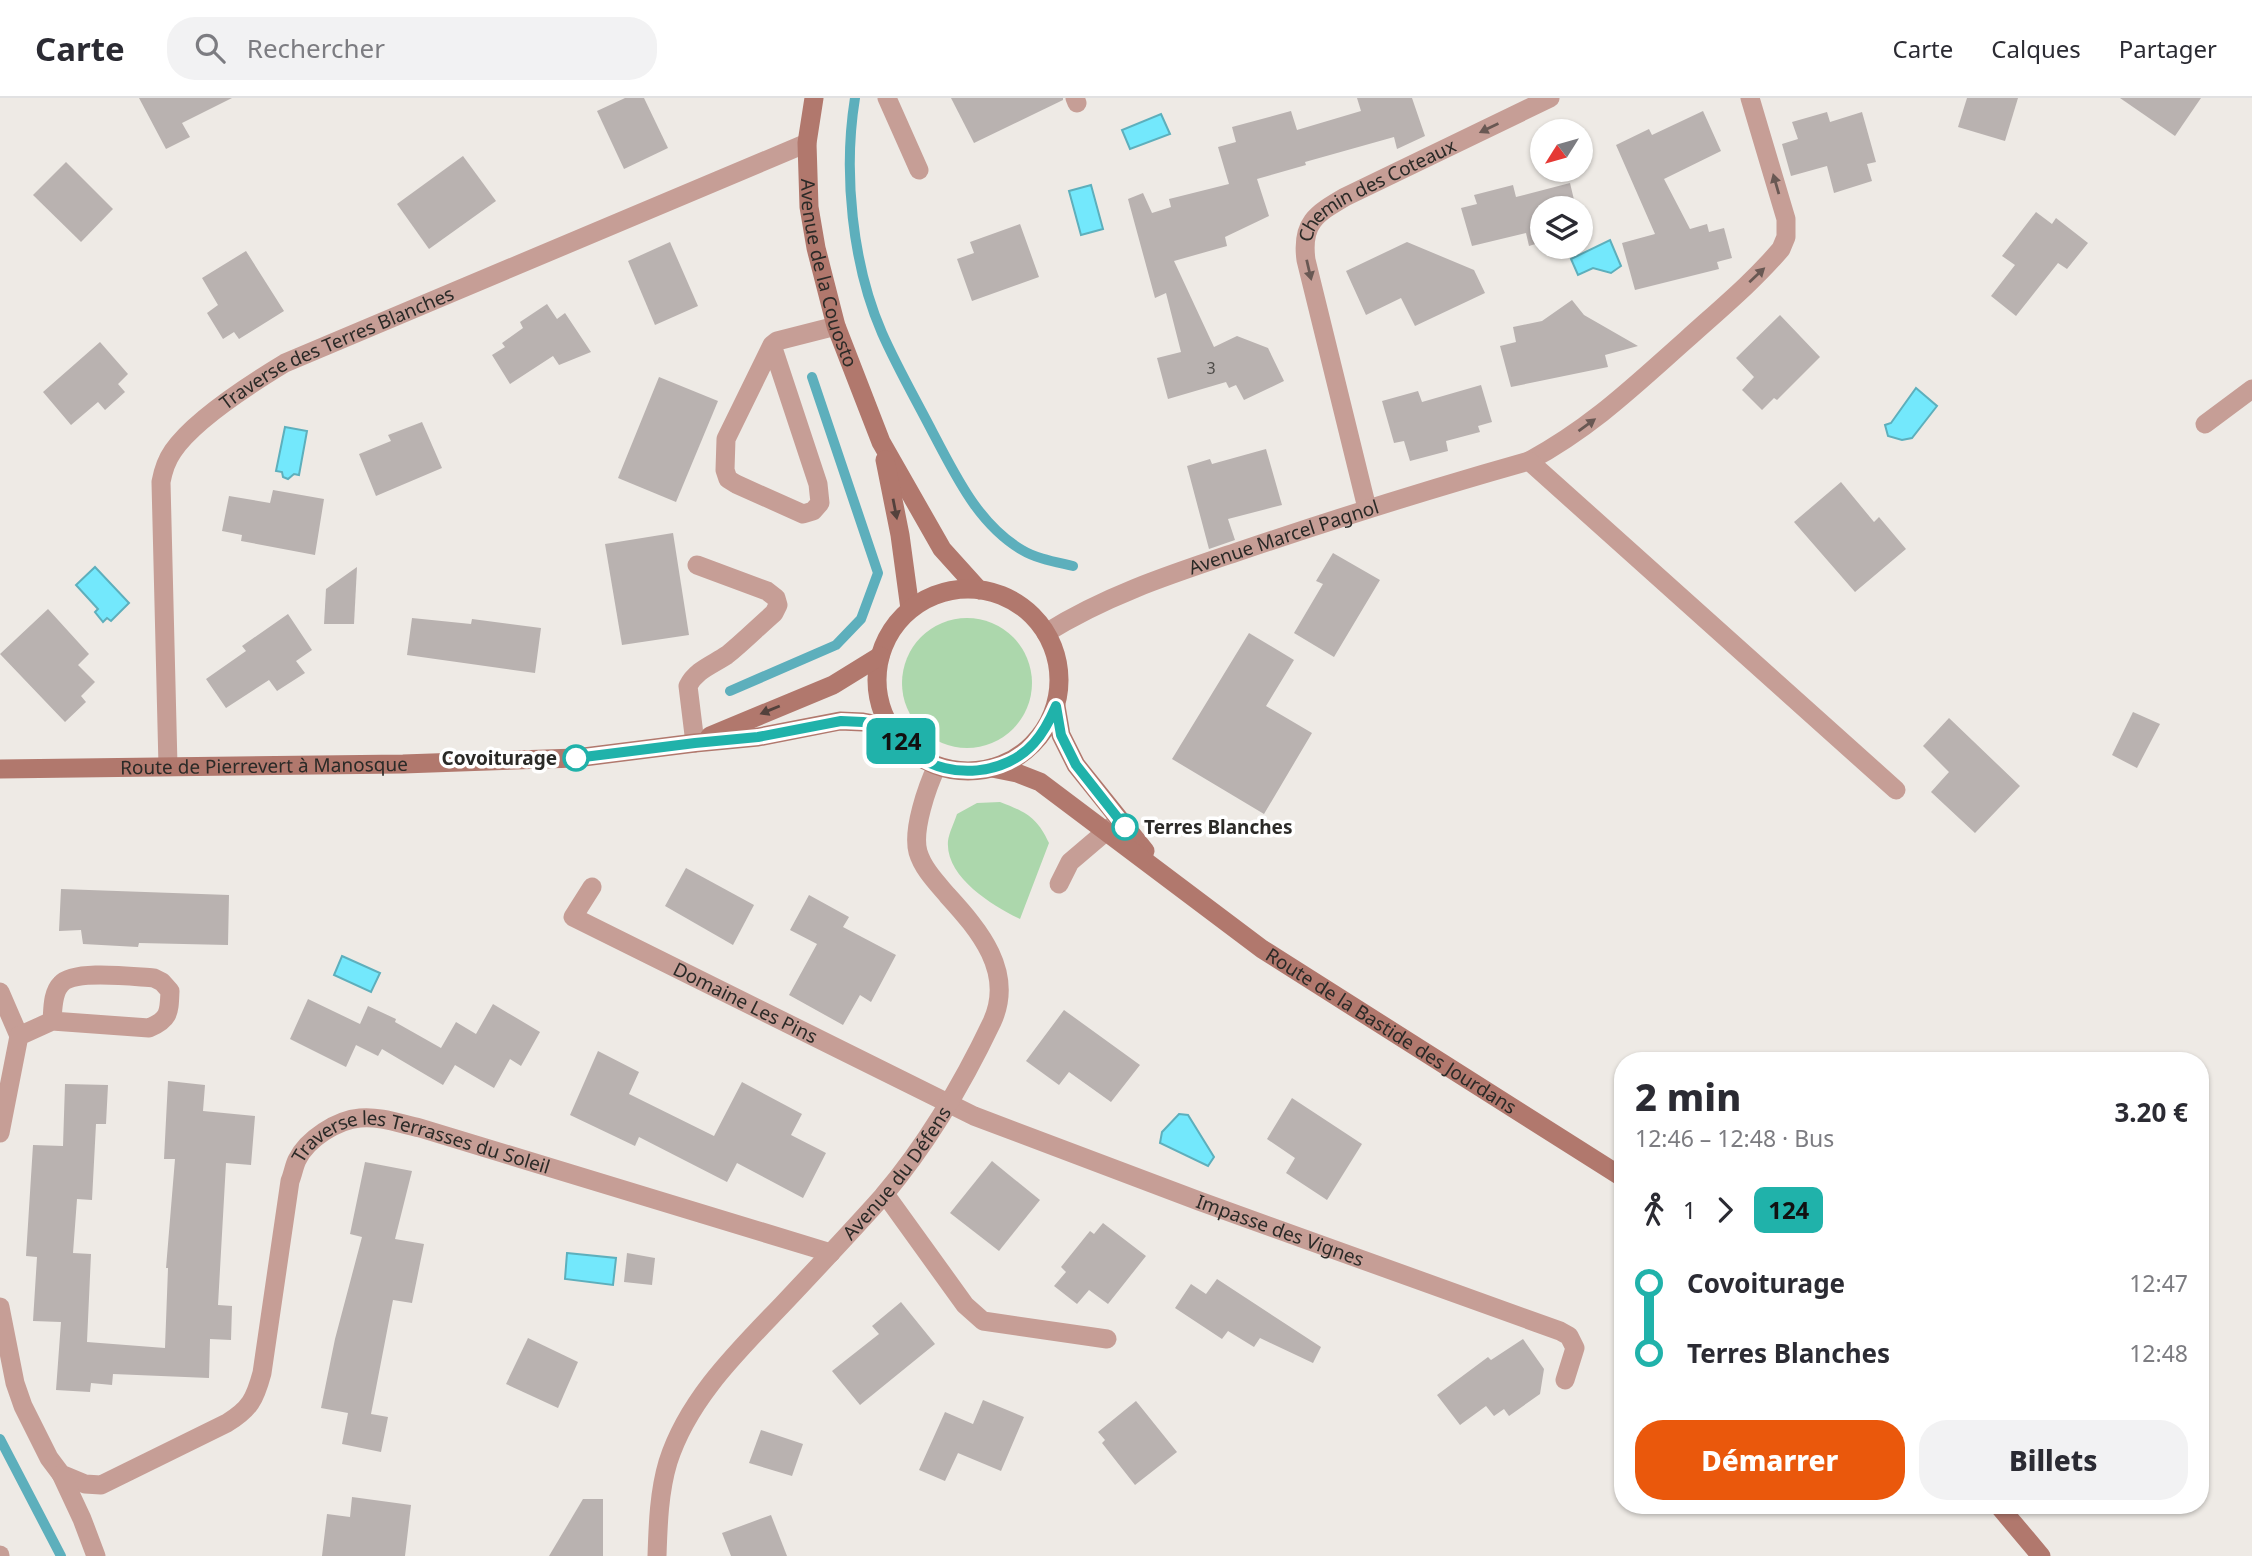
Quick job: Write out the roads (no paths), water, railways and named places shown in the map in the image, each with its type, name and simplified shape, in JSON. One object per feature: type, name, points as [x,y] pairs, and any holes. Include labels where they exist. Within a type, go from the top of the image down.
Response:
[{"type":"main road","name":"Avenue de la Couosto","points":[[814,98],[807,143],[809,207],[816,248],[836,326],[881,442],[942,549],[979,590]]},
{"type":"main road","name":"Avenue de la Couosto","points":[[881,442],[900,535],[910,609]]},
{"type":"main road","points":[[955,590],[979,590],[1013,600],[1027,610],[1046,633],[1058,664],[1060,678],[1056,706],[1046,727],[1032,746],[1014,760],[992,768],[970,771],[937,766],[918,756],[901,742],[890,727],[880,705],[877,680],[880,656],[887,639],[910,609],[931,597],[955,590]]},
{"type":"main road","name":"Route de Pierrevert à Manosque","points":[[695,743],[833,685],[880,656]]},
{"type":"main road","name":"Route de la Bastide des Jourdans","points":[[1056,706],[1061,735],[1067,748],[1096,793],[1112,825]]},
{"type":"main road","name":"Route de Pierrevert à Manosque","points":[[0,769],[403,764],[576,758],[758,737],[841,721],[890,727]]},
{"type":"main road","name":"Route de la Bastide des Jourdans","points":[[992,768],[1040,782],[1112,825],[1165,876],[1262,949],[1614,1172]]},
{"type":"main road","points":[[2006,1514],[2041,1556]]},
{"type":"street","points":[[887,98],[919,170]]},
{"type":"street","name":"Chemin des Coteaux","points":[[1367,508],[1306,260],[1304,244],[1307,228],[1320,211],[1345,197],[1550,98]]},
{"type":"street","name":"Avenue Marcel Pagnol","points":[[1046,633],[1101,602],[1144,583],[1367,508],[1529,461],[1564,442],[1606,412],[1734,296],[1781,249],[1786,237],[1786,219],[1750,98]]},
{"type":"street","name":"Traverse des Terres Blanches","points":[[168,766],[160,482],[165,464],[189,433],[237,394],[285,363],[807,143]]},
{"type":"street","points":[[772,345],[818,484],[820,503],[813,511],[803,514],[728,479],[725,470],[726,439],[772,345],[777,341],[836,326]]},
{"type":"street","points":[[2206,424],[2252,389]]},
{"type":"street","points":[[1529,461],[1896,790]]},
{"type":"street","points":[[695,743],[688,686],[691,679],[725,656],[774,613],[778,605],[776,598],[767,591],[697,565]]},
{"type":"street","name":"Avenue du Défens","points":[[657,1556],[665,1473],[676,1440],[691,1415],[730,1359],[885,1194],[949,1105],[993,1018],[998,1001],[999,979],[991,953],[977,928],[937,884],[922,863],[918,852],[916,837],[930,781],[937,766]]},
{"type":"street","points":[[1059,884],[1070,862],[1112,825]]},
{"type":"street","name":"Domaine Les Pins","points":[[592,887],[573,918],[949,1105]]},
{"type":"street","points":[[19,1036],[52,1021],[149,1028],[163,1022],[169,1010],[170,991],[162,982],[153,978],[70,978],[61,984],[55,994],[52,1021]]},
{"type":"street","points":[[0,992],[19,1036],[0,1133]]},
{"type":"street","name":"Impasse des Vignes","points":[[949,1105],[1199,1201],[1560,1331],[1569,1336],[1575,1348],[1565,1380]]},
{"type":"street","name":"Traverse les Terrasses du Soleil","points":[[61,1474],[85,1484],[101,1485],[244,1413],[256,1394],[262,1373],[290,1181],[298,1158],[312,1141],[341,1123],[359,1118],[377,1119],[420,1128],[831,1253]]},
{"type":"street","points":[[885,1194],[965,1305],[983,1321],[1107,1339]]},
{"type":"street","points":[[0,1307],[15,1383],[23,1406],[49,1458],[61,1474],[96,1556]]},
{"type":"water","points":[[1161,114],[1170,134],[1130,149],[1122,130]]},
{"type":"water","points":[[1091,185],[1103,229],[1081,235],[1069,191]]},
{"type":"water","points":[[1610,240],[1621,266],[1611,273],[1593,268],[1578,275],[1571,259],[1593,259],[1593,248]]},
{"type":"water","points":[[1916,388],[1937,406],[1912,438],[1902,440],[1888,436],[1885,425],[1891,423]]},
{"type":"water","points":[[285,427],[307,431],[299,475],[294,474],[288,479],[283,477],[282,472],[276,471]]},
{"type":"water","points":[[95,567],[129,603],[111,621],[107,618],[103,622],[95,612],[98,609],[76,585]]},
{"type":"water","points":[[342,956],[380,973],[371,992],[334,975]]},
{"type":"water","points":[[1179,1114],[1188,1115],[1214,1157],[1208,1166],[1160,1143],[1162,1132]]},
{"type":"water","points":[[567,1253],[616,1258],[613,1285],[565,1279]]},
{"type":"waterway","points":[[855,98],[851,127],[850,187],[857,248],[863,278],[888,346],[950,466],[981,513],[1006,539],[1022,550],[1040,558],[1073,566]]},
{"type":"waterway","points":[[730,691],[836,645],[861,619],[878,573],[812,377]]},
{"type":"waterway","points":[[0,1439],[61,1556]]},
{"type":"place","name":"Covoiturage","points":[[576,758]]},
{"type":"place","name":"Terres Blanches","points":[[1125,827]]}]
